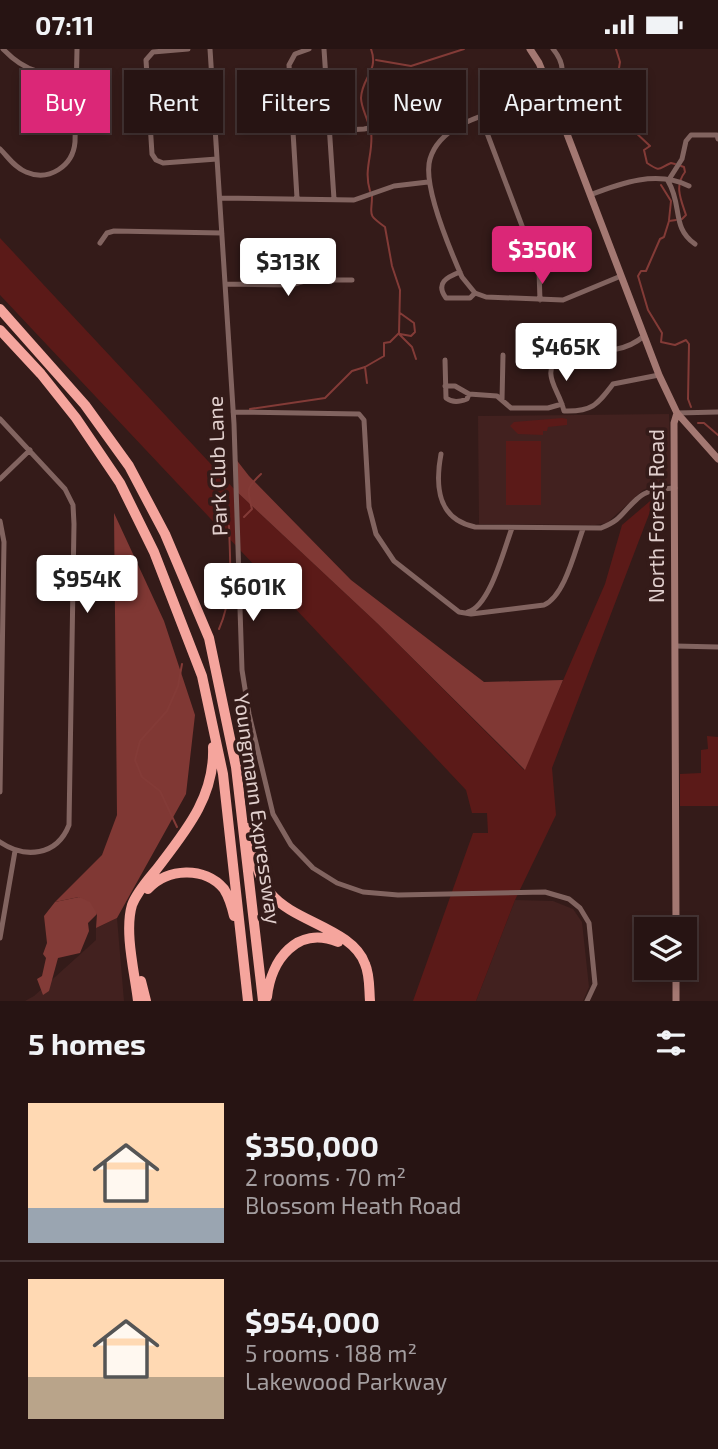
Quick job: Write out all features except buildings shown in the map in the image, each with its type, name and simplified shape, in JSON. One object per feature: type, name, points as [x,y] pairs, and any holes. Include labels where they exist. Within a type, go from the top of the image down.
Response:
[{"type":"highway","name":"Youngmann Expressway","points":[[0,309],[85,405],[129,466],[165,534],[209,638],[236,767],[265,1001]]},
{"type":"highway","name":"Youngmann Expressway","points":[[0,330],[67,407],[120,483],[155,552],[202,676],[223,774],[248,1001]]},
{"type":"highway","points":[[142,1001],[135,980],[130,927],[133,905],[141,889],[190,825],[203,803],[212,764],[212,718]]},
{"type":"highway","points":[[236,767],[254,856],[267,889],[285,907],[355,948],[365,963],[369,1001]]},
{"type":"highway","points":[[142,1001],[135,917],[147,891],[160,879],[174,873],[192,873],[215,881],[226,892],[241,937]]},
{"type":"highway","points":[[265,1001],[270,975],[282,955],[305,940],[324,938],[337,941],[350,949],[361,962],[369,1001]]},
{"type":"street","points":[[4,49],[16,61],[31,70]]},
{"type":"street","points":[[76,49],[76,70]]},
{"type":"street","points":[[188,49],[153,52],[146,60],[152,154],[156,160],[163,163],[217,159]]},
{"type":"street","name":"Park Club Lane","points":[[210,49],[233,412],[242,670],[266,788],[280,829],[296,852],[313,868],[337,883],[363,892],[391,895],[545,893],[569,899],[580,908],[589,923],[595,984],[587,1001]]},
{"type":"street","points":[[297,198],[289,65],[295,54],[309,49]]},
{"type":"street","points":[[324,49],[326,70]]},
{"type":"street","name":"North Forest Road","points":[[530,49],[542,70]]},
{"type":"street","points":[[553,49],[563,70]]},
{"type":"street","points":[[480,117],[459,126],[440,141],[429,160],[428,182],[460,272],[475,293],[498,299],[563,300],[621,276]]},
{"type":"street","points":[[0,149],[18,167],[41,176],[59,170],[68,161],[75,149],[75,133]]},
{"type":"street","points":[[330,133],[334,199]]},
{"type":"street","points":[[487,133],[539,271],[540,300]]},
{"type":"street","name":"North Forest Road","points":[[567,133],[659,375],[677,413],[674,423],[676,917]]},
{"type":"street","points":[[668,181],[682,159],[686,141],[691,135],[717,135],[718,139]]},
{"type":"street","points":[[590,195],[631,180],[681,182],[689,186]]},
{"type":"street","points":[[668,181],[677,202],[680,227],[684,236],[695,244]]},
{"type":"street","points":[[219,198],[354,200],[394,186],[428,182]]},
{"type":"street","points":[[100,243],[107,233],[114,231],[222,233]]},
{"type":"street","points":[[460,272],[445,278],[441,284],[446,298],[470,298],[475,293]]},
{"type":"street","points":[[225,284],[290,285],[308,280],[352,280]]},
{"type":"street","points":[[644,336],[636,342],[607,352],[574,349],[560,351],[550,369],[554,390],[564,411],[582,411],[599,403],[613,384],[659,375]]},
{"type":"street","points":[[502,400],[503,355]]},
{"type":"street","points":[[445,360],[446,398],[452,402],[467,399],[469,394]]},
{"type":"street","points":[[445,386],[455,386],[469,394],[490,394],[511,408],[548,408],[562,404]]},
{"type":"street","points":[[233,412],[359,414],[364,420],[371,518],[381,544],[400,566],[460,612],[494,612],[544,605],[552,601],[560,592],[583,529]]},
{"type":"street","points":[[677,413],[718,412]]},
{"type":"street","points":[[677,413],[718,459]]},
{"type":"street","points":[[0,419],[65,489],[74,513],[69,825],[62,838],[50,849],[42,852],[23,853],[0,842]]},
{"type":"street","points":[[0,479],[30,450]]},
{"type":"street","points":[[440,454],[438,490],[443,504],[451,514],[469,526],[583,529],[601,527],[616,522],[637,498],[650,491],[675,488]]},
{"type":"street","points":[[0,521],[4,542],[0,792]]},
{"type":"street","points":[[460,612],[475,610],[486,597],[512,528]]},
{"type":"street","points":[[486,597],[487,609],[494,612]]},
{"type":"street","points":[[674,646],[718,647]]},
{"type":"street","points":[[0,938],[15,851]]},
{"type":"street","points":[[676,980],[676,1001]]},
{"type":"shaded area","points":[[0,238],[236,491],[377,623],[524,770],[605,584],[622,525],[656,496],[552,768],[556,815],[515,900],[476,1001],[413,1001],[473,833],[488,833],[487,813],[472,813],[466,790],[0,295]]},
{"type":"shaded area","points":[[669,414],[671,484],[643,490],[607,523],[479,524],[478,416]]},
{"type":"shaded area","points":[[567,419],[567,425],[548,427],[547,431],[543,431],[543,435],[518,434],[510,426],[514,422]]},
{"type":"shaded area","points":[[506,441],[541,441],[541,505],[506,505]]},
{"type":"shaded area","points":[[235,458],[249,476],[351,580],[484,682],[563,680],[525,770],[377,623],[236,491]]},
{"type":"shaded area","points":[[114,513],[164,621],[195,715],[186,794],[117,918],[96,928],[97,914],[79,897],[55,902],[102,855],[117,815]]},
{"type":"shaded area","points":[[707,736],[718,737],[718,806],[680,806],[680,774],[701,773],[701,750],[708,749]]},
{"type":"shaded area","points":[[79,897],[90,902],[97,914],[88,923],[89,931],[80,953],[58,958],[49,991],[43,995],[37,979],[42,976],[46,958],[43,954],[47,943],[44,916],[55,902]]},
{"type":"shaded area","points":[[515,900],[553,901],[573,909],[582,922],[589,987],[583,1001],[476,1001]]},
{"type":"shaded area","points":[[117,918],[124,1001],[25,1001],[96,940],[96,928]]},
{"type":"waterway","points":[[371,49],[372,70]]},
{"type":"waterway","points":[[376,60],[411,66],[464,49]]},
{"type":"waterway","points":[[616,49],[620,62],[616,86],[633,130],[650,146],[644,150],[647,163],[658,169],[675,164]]},
{"type":"waterway","points":[[369,75],[361,98],[369,126]]},
{"type":"waterway","points":[[370,191],[368,175],[371,133]]},
{"type":"waterway","points":[[681,166],[685,172],[680,183],[680,193],[686,215],[682,219]]},
{"type":"waterway","points":[[661,185],[671,201],[669,220]]},
{"type":"waterway","points":[[250,409],[325,398],[352,371],[384,356],[384,343],[390,342],[399,333],[400,290],[392,266],[385,227],[371,214],[372,196]]},
{"type":"waterway","points":[[676,220],[669,221],[664,237],[660,239],[646,271],[641,271],[638,276],[648,310],[662,333],[661,342],[675,345],[686,340],[689,344],[688,399],[691,407]]},
{"type":"waterway","points":[[400,313],[414,323],[415,332],[411,336],[400,334]]},
{"type":"waterway","points":[[399,334],[412,347],[416,359]]},
{"type":"waterway","points":[[365,367],[367,383]]},
{"type":"waterway","points":[[698,423],[704,423],[718,435]]},
{"type":"waterway","points":[[244,517],[252,509],[250,486],[261,474]]},
{"type":"waterway","points":[[219,629],[229,591],[229,526]]},
{"type":"waterway","points":[[177,827],[160,791],[142,777],[135,760],[140,741],[167,711],[178,686],[182,664]]}]
